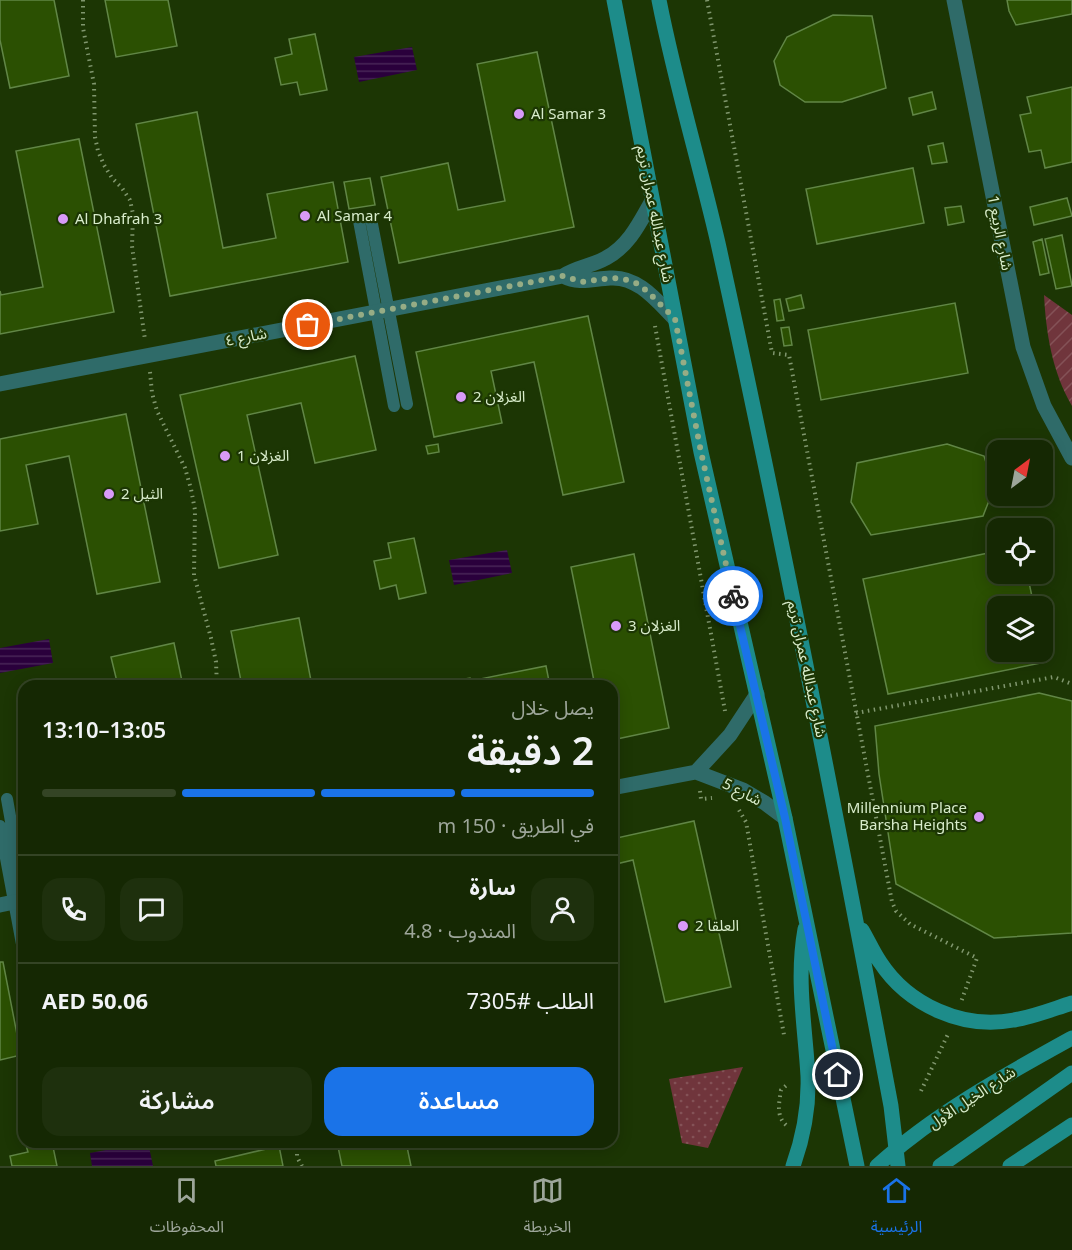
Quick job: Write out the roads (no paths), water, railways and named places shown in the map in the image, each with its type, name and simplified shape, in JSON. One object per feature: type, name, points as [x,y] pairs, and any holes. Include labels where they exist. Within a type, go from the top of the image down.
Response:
[{"type":"main road","name":"شارع عبدالله عمران تريم","points":[[614,0],[718,533],[785,818],[857,1166]]},
{"type":"main road","name":"شارع عبدالله عمران تريم","points":[[659,0],[679,92],[719,252],[820,729],[891,1106],[888,1161]]},
{"type":"main road","points":[[856,918],[881,963],[902,988],[928,1006],[956,1018],[985,1022],[1013,1020],[1072,1004]]},
{"type":"main road","points":[[793,1166],[806,1114],[808,1078],[800,980],[800,960],[806,920]]},
{"type":"main road","name":"شارع الخيل الأول","points":[[888,1161],[985,1089],[1072,1038]]},
{"type":"main road","points":[[940,1166],[1072,1073]]},
{"type":"main road","points":[[1010,1166],[1072,1125]]},
{"type":"main road","points":[[1026,1166],[1048,1140]]},
{"type":"street","name":"شارع الربيع 1","points":[[954,0],[1023,347],[1044,406],[1072,458]]},
{"type":"street","name":"شارع ٤","points":[[0,384],[563,276],[617,251],[634,233],[652,201]]},
{"type":"street","name":"شارع ٤","points":[[563,276],[582,282],[611,278],[636,283],[675,319]]},
{"type":"street","points":[[618,787],[696,772],[730,735],[757,693]]},
{"type":"street","name":"شارع 5","points":[[696,772],[743,790],[785,818]]},
{"type":"lane","points":[[365,220],[383,311],[407,404]]},
{"type":"lane","points":[[383,311],[394,406]]},
{"type":"lane","points":[[7,799],[15,900]]},
{"type":"lane","points":[[0,826],[18,918]]},
{"type":"place","name":"Al Samar 3","points":[[519,114]]},
{"type":"place","name":"Al Samar 4","points":[[305,216]]},
{"type":"place","name":"Al Dhafrah 3","points":[[63,219]]},
{"type":"place","name":"الغزلان 2","points":[[461,397]]},
{"type":"place","name":"الغزلان 1","points":[[225,456]]},
{"type":"place","name":"الثيل 2","points":[[109,494]]},
{"type":"place","name":"الغزلان 3","points":[[616,626]]},
{"type":"place","name":"Millennium Place Barsha Heights","points":[[979,817]]},
{"type":"place","name":"العلقا 2","points":[[683,926]]}]
